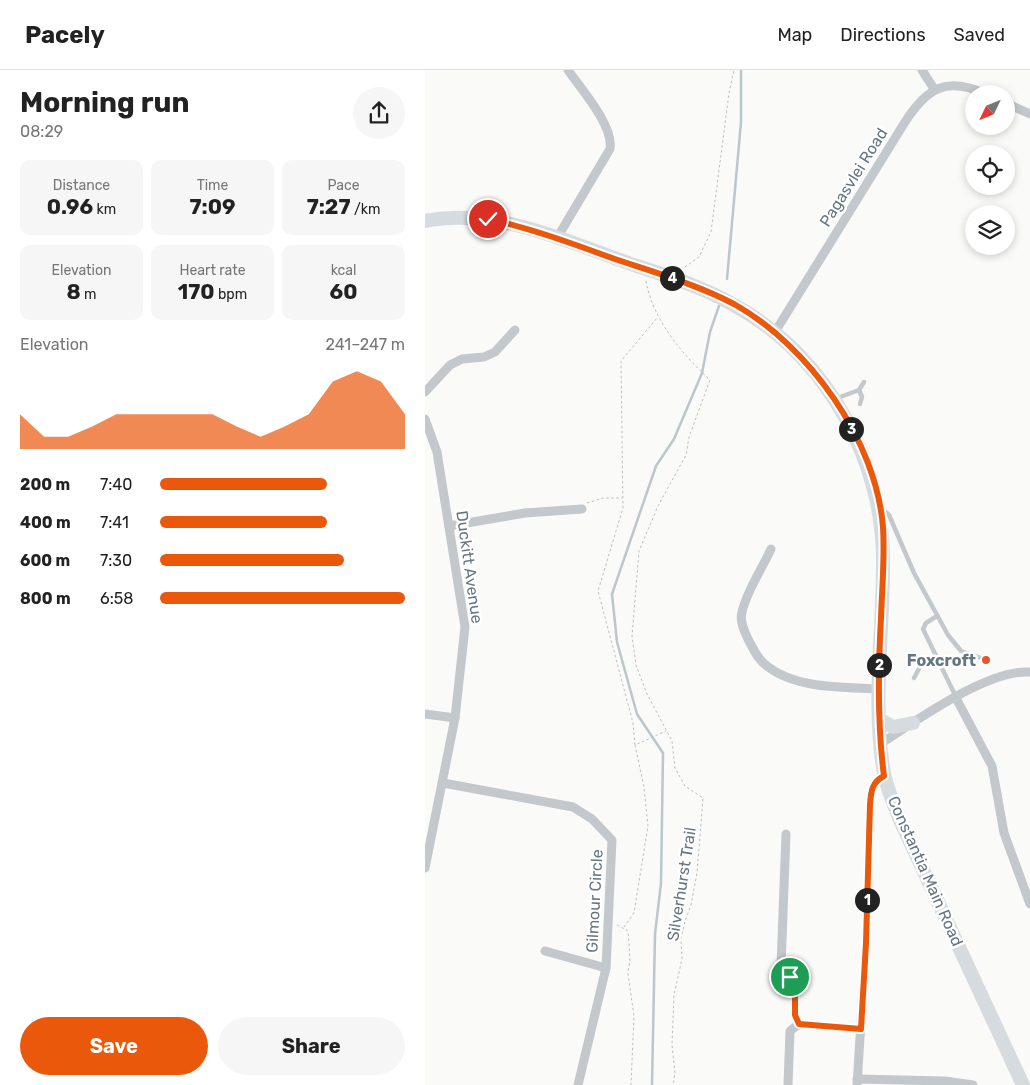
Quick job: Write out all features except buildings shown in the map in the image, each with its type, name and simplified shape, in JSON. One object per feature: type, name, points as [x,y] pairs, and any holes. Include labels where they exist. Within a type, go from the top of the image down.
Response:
[{"type":"main road","name":"Constantia Main Road","points":[[425,221],[457,217],[488,219],[557,238],[718,297],[751,315],[775,332],[816,374],[834,399],[863,454],[875,488],[883,526],[878,689],[880,744],[884,776],[900,820],[1023,1085]]},
{"type":"main road","points":[[879,719],[893,727],[913,723]]},
{"type":"street","points":[[557,238],[610,149],[611,141],[605,126],[568,70]]},
{"type":"street","points":[[923,70],[933,90],[957,85],[965,87]]},
{"type":"street","name":"Pagasvlei Road","points":[[775,332],[905,122],[922,98],[933,90]]},
{"type":"street","points":[[1015,107],[1030,114]]},
{"type":"street","points":[[425,392],[450,365],[462,359],[484,357],[495,352],[515,330]]},
{"type":"street","name":"Duckitt Avenue","points":[[425,419],[437,452],[465,627],[455,718],[425,868]]},
{"type":"street","points":[[449,526],[525,513],[582,509]]},
{"type":"street","points":[[771,549],[745,602],[741,618],[756,655],[767,666],[796,680],[878,689]]},
{"type":"street","points":[[880,744],[984,682],[1017,671],[1030,672]]},
{"type":"street","points":[[956,698],[991,766],[1004,833],[1030,904]]},
{"type":"street","points":[[425,714],[455,718]]},
{"type":"street","points":[[884,776],[875,782],[872,788],[870,804],[866,943],[857,1082],[945,1081],[973,1085]]},
{"type":"street","name":"Gilmour Circle","points":[[443,782],[573,807],[592,819],[612,840],[606,968],[579,1085]]},
{"type":"street","points":[[785,834],[781,966],[783,972],[795,984],[795,1015],[799,1024]]},
{"type":"street","points":[[545,951],[606,968]]},
{"type":"street","points":[[788,1085],[790,1031],[799,1024],[861,1029]]},
{"type":"lane","points":[[834,399],[859,390],[864,382]]},
{"type":"lane","points":[[859,390],[863,397],[860,404]]},
{"type":"lane","points":[[879,506],[889,515],[897,536],[948,635],[961,651],[981,658]]},
{"type":"lane","points":[[937,616],[926,622],[923,629],[935,658],[956,698]]},
{"type":"lane","points":[[914,678],[921,665],[935,658]]},
{"type":"path","points":[[685,268],[699,257],[711,232],[729,93],[734,70]]},
{"type":"path","points":[[623,927],[634,913],[648,826],[644,787],[635,745],[633,723],[598,591],[623,508],[621,361],[658,317],[649,294],[645,275]]},
{"type":"path","name":"Silverhurst Trail","points":[[658,317],[700,372],[710,380],[689,437],[686,455],[658,506],[639,551],[632,636],[636,665],[647,694],[672,740],[675,768],[685,786],[703,798],[697,873],[691,905],[681,939],[682,959],[674,996],[673,1045],[675,1073],[673,1085]]},
{"type":"path","points":[[582,509],[586,504],[596,499],[623,498]]},
{"type":"path","points":[[635,745],[667,730]]},
{"type":"path","points":[[609,923],[623,927],[628,931],[630,959],[628,974],[634,1016],[631,1085]]},
{"type":"waterway","points":[[727,279],[741,122],[741,70]]},
{"type":"waterway","points":[[652,1085],[655,934],[661,883],[663,753],[637,714],[617,642],[612,594],[656,466],[674,439],[702,373],[710,332],[719,306]]},
{"type":"place","name":"Foxcroft","points":[[986,660]]},
{"type":"route","points":[[488,219],[557,238],[647,269],[701,289],[751,315],[775,332],[797,352],[816,374],[847,422],[863,454],[875,488],[883,526],[878,704],[884,776],[875,782],[872,788],[870,804],[866,943],[861,1029],[799,1024],[795,1015],[795,984],[790,977]]}]
